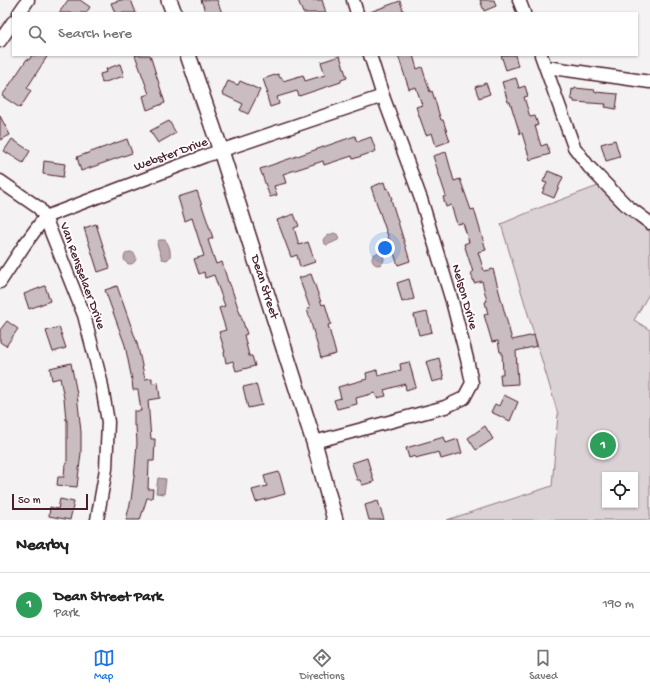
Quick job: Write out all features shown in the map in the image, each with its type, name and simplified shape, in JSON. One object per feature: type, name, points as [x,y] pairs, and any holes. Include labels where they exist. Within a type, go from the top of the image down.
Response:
[{"type":"street","points":[[20,12],[28,0]]},
{"type":"street","points":[[169,0],[174,12]]},
{"type":"street","points":[[353,0],[357,12]]},
{"type":"street","points":[[519,0],[524,12]]},
{"type":"street","points":[[0,41],[12,23]]},
{"type":"street","name":"Dean Street","points":[[188,56],[221,151],[314,442],[335,520]]},
{"type":"street","name":"Nelson Drive","points":[[314,442],[445,407],[464,398],[472,383],[450,294],[420,199],[370,56]]},
{"type":"street","points":[[541,56],[574,147],[589,167],[626,205],[650,224]]},
{"type":"street","points":[[546,67],[650,82]]},
{"type":"street","name":"Webster Drive","points":[[45,217],[221,151],[383,96]]},
{"type":"street","name":"Van Rensselaer Drive","points":[[0,181],[39,208],[45,217],[84,315],[101,381],[108,422],[106,468],[97,520]]},
{"type":"street","points":[[0,282],[45,217]]},
{"type":"shaded area","points":[[598,186],[619,207],[650,232],[650,292],[634,320],[650,330],[650,520],[447,520],[552,486],[558,414],[501,224]]},
{"type":"shaded area","points":[[334,233],[338,235],[338,240],[327,245],[324,243],[323,240],[325,237]]},
{"type":"shaded area","points":[[159,240],[165,240],[169,246],[170,257],[167,260],[162,259],[157,244]]},
{"type":"shaded area","points":[[128,252],[132,252],[136,258],[132,264],[128,264],[124,260],[124,256]]},
{"type":"shaded area","points":[[378,253],[382,255],[384,259],[382,263],[378,265],[374,263],[372,259],[374,255]]},
{"type":"shaded area","points":[[158,478],[166,479],[164,494],[156,493]]},
{"type":"building","points":[[68,0],[80,0],[90,7],[87,12],[60,12]]},
{"type":"building","points":[[121,0],[131,0],[136,12],[115,12],[111,3]]},
{"type":"building","points":[[201,0],[217,0],[222,12],[206,12]]},
{"type":"building","points":[[298,0],[322,0],[326,12],[303,12]]},
{"type":"building","points":[[480,0],[494,0],[496,6],[484,11]]},
{"type":"building","points":[[400,1],[404,12],[370,12]]},
{"type":"building","points":[[31,56],[47,56],[27,88],[31,91],[20,108],[2,96],[27,59],[29,60]]},
{"type":"building","points":[[135,56],[150,56],[165,103],[147,110],[143,96],[149,94]]},
{"type":"building","points":[[340,56],[347,78],[341,80],[341,82],[299,96],[297,91],[277,97],[279,104],[270,107],[266,93],[268,94],[263,79],[278,74],[283,81],[303,75],[305,81],[325,75],[321,62]]},
{"type":"building","points":[[398,56],[413,56],[417,69],[422,67],[430,92],[432,91],[441,120],[443,120],[450,141],[436,146],[432,133],[426,135],[416,107],[422,105],[416,87],[409,89]]},
{"type":"building","points":[[501,56],[515,56],[518,66],[506,70]]},
{"type":"building","points":[[120,64],[124,76],[102,83],[100,74],[107,72],[106,69]]},
{"type":"building","points":[[516,78],[519,88],[525,86],[528,96],[524,97],[530,117],[535,116],[538,125],[535,126],[541,146],[547,144],[550,154],[530,160],[522,133],[520,134],[502,82]]},
{"type":"building","points":[[228,81],[238,85],[240,81],[260,90],[248,114],[240,110],[243,104],[222,94]]},
{"type":"building","points":[[486,83],[490,94],[479,98],[475,87]]},
{"type":"building","points":[[575,88],[618,94],[616,109],[605,107],[606,104],[574,102],[574,100],[571,99],[572,89],[574,90]]},
{"type":"building","points":[[0,116],[10,135],[0,140]]},
{"type":"building","points":[[169,121],[176,133],[158,143],[150,131]]},
{"type":"building","points":[[355,136],[357,142],[371,137],[376,151],[353,159],[352,156],[324,165],[323,161],[283,174],[286,183],[274,186],[277,195],[270,197],[260,169]]},
{"type":"building","points":[[12,139],[30,151],[23,163],[4,151]]},
{"type":"building","points":[[127,139],[132,153],[81,171],[77,157]]},
{"type":"building","points":[[615,140],[620,157],[606,161],[601,144]]},
{"type":"building","points":[[446,152],[454,181],[460,179],[471,210],[474,209],[486,250],[478,252],[484,271],[493,269],[512,340],[534,335],[537,346],[516,351],[518,384],[501,385],[500,374],[503,374],[502,352],[500,352],[498,341],[492,342],[484,315],[488,314],[485,302],[487,301],[482,281],[474,283],[471,272],[473,272],[464,244],[469,242],[463,223],[457,224],[451,205],[446,207],[443,197],[446,196],[433,156]]},
{"type":"building","points":[[44,161],[65,164],[63,177],[43,174]]},
{"type":"building","points":[[548,171],[563,177],[554,198],[542,193],[547,183],[543,182]]},
{"type":"building","points":[[384,182],[392,199],[410,261],[398,265],[371,187]]},
{"type":"building","points":[[197,191],[213,238],[208,240],[216,264],[222,262],[247,334],[244,335],[249,356],[252,356],[255,366],[236,371],[233,361],[226,363],[225,352],[219,332],[226,330],[219,308],[225,306],[214,275],[205,278],[204,272],[199,274],[194,259],[204,256],[192,218],[185,221],[178,197]]},
{"type":"building","points":[[294,214],[299,226],[294,228],[299,245],[308,242],[315,262],[300,267],[297,255],[291,257],[277,220]]},
{"type":"building","points":[[96,224],[110,268],[98,272],[84,228]]},
{"type":"building","points":[[311,274],[322,305],[325,304],[331,324],[328,325],[336,354],[321,358],[307,309],[310,308],[299,278]]},
{"type":"building","points":[[409,279],[414,299],[402,302],[397,283]]},
{"type":"building","points":[[45,286],[50,301],[29,309],[24,294]]},
{"type":"building","points":[[117,286],[137,343],[145,379],[152,378],[152,383],[158,382],[160,398],[148,400],[151,439],[155,439],[154,461],[149,461],[148,489],[153,489],[152,498],[147,498],[140,520],[126,520],[131,500],[137,443],[136,426],[134,426],[134,411],[141,411],[138,390],[133,390],[125,345],[105,290]]},
{"type":"building","points":[[427,312],[432,332],[419,335],[414,315]]},
{"type":"building","points":[[7,321],[18,329],[6,346],[0,342],[0,330]]},
{"type":"building","points":[[59,327],[66,348],[53,352],[46,331]]},
{"type":"building","points":[[439,358],[444,379],[432,382],[426,362]]},
{"type":"building","points":[[409,362],[416,387],[406,390],[405,384],[384,390],[386,396],[377,398],[375,393],[356,398],[357,404],[337,409],[334,400],[341,398],[338,387],[367,379],[366,373],[377,370],[378,376],[401,370],[400,364]]},
{"type":"building","points":[[71,363],[77,394],[81,432],[81,453],[77,487],[57,485],[58,477],[64,477],[65,464],[67,464],[67,420],[60,378],[52,380],[50,368]]},
{"type":"building","points":[[256,384],[262,405],[248,408],[243,387]]},
{"type":"building","points":[[504,395],[518,402],[510,421],[491,412],[495,404],[499,406]]},
{"type":"building","points":[[485,426],[493,439],[476,450],[468,438]]},
{"type":"building","points":[[444,437],[446,443],[458,439],[462,453],[441,459],[439,452],[409,458],[406,448]]},
{"type":"building","points":[[367,458],[374,482],[362,485],[360,480],[357,480],[352,463]]},
{"type":"building","points":[[279,472],[285,494],[256,502],[252,490],[267,486],[264,476]]},
{"type":"building","points":[[60,499],[74,502],[70,520],[49,516],[50,507],[58,509]]},
{"type":"building","points":[[378,501],[384,520],[369,520],[365,505]]},
{"type":"place","name":"Dean Street Park","points":[[603,445]]}]
